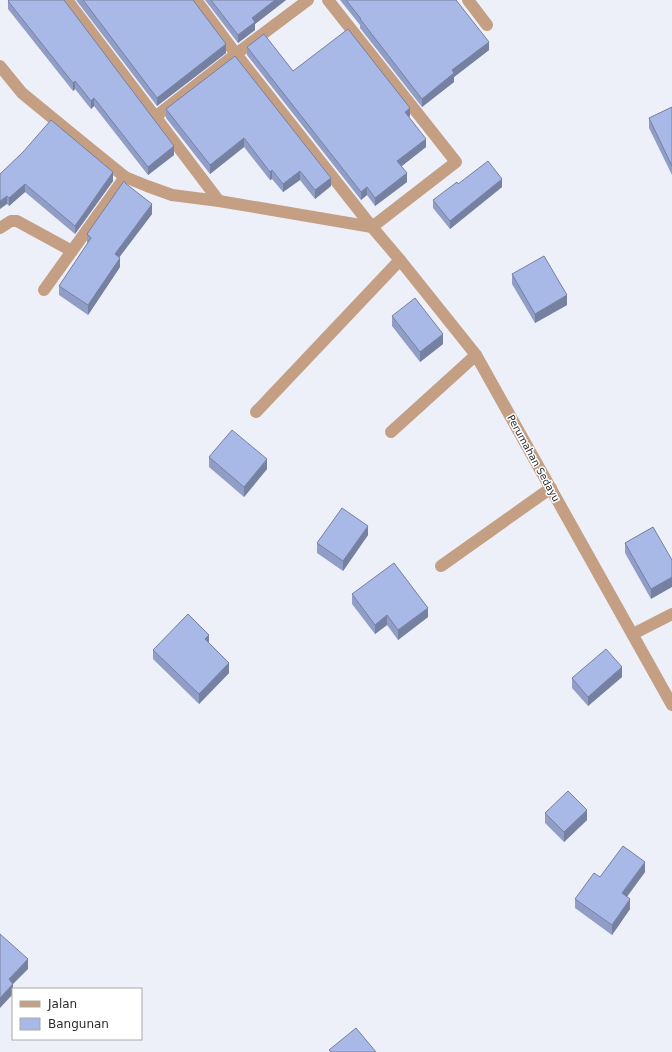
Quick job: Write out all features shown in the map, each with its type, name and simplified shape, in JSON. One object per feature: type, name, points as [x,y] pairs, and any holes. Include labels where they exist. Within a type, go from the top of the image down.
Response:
[{"type":"street","points":[[67,0],[219,202]]},
{"type":"street","name":"Perumahan Sedayu","points":[[196,0],[236,54],[372,227],[476,355],[672,705]]},
{"type":"street","points":[[156,117],[308,0]]},
{"type":"street","points":[[0,66],[22,93],[125,177],[172,195],[372,227],[456,162],[328,0]]},
{"type":"street","points":[[468,0],[487,25]]},
{"type":"street","points":[[44,290],[125,177]]},
{"type":"street","points":[[0,228],[11,221],[17,221],[72,251]]},
{"type":"street","points":[[256,412],[400,260]]},
{"type":"street","points":[[392,432],[476,355]]},
{"type":"street","points":[[441,566],[551,488]]},
{"type":"street","points":[[633,634],[672,614]]},
{"type":"building","points":[[64,0],[174,146],[148,167],[94,98],[91,101],[75,81],[73,83],[8,1]]},
{"type":"building","points":[[83,0],[193,0],[226,44],[157,98]]},
{"type":"building","points":[[211,0],[275,0],[252,18],[255,22],[238,35]]},
{"type":"building","points":[[346,0],[456,0],[489,42],[452,70],[454,73],[422,99]]},
{"type":"building","points":[[348,29],[410,108],[405,112],[426,139],[397,161],[407,173],[375,198],[367,187],[361,192],[247,47],[264,34],[293,71]]},
{"type":"building","points":[[235,56],[331,178],[315,190],[300,171],[283,184],[272,170],[270,172],[244,138],[210,165],[166,109]]},
{"type":"building","points":[[672,107],[672,166],[649,118]]},
{"type":"building","points":[[51,120],[113,172],[75,226],[25,184],[9,198],[7,196],[0,201],[0,174],[23,152]]},
{"type":"building","points":[[488,161],[502,179],[450,221],[433,200],[457,182],[458,184]]},
{"type":"building","points":[[124,181],[152,204],[115,254],[120,258],[88,305],[59,286],[91,238],[87,234]]},
{"type":"building","points":[[544,256],[567,295],[535,314],[512,274]]},
{"type":"building","points":[[415,298],[443,334],[420,352],[392,316]]},
{"type":"building","points":[[232,430],[267,459],[244,487],[209,457]]},
{"type":"building","points":[[342,508],[368,526],[343,561],[317,543]]},
{"type":"building","points":[[653,527],[672,560],[672,577],[651,589],[625,543]]},
{"type":"building","points":[[394,563],[428,608],[398,630],[387,615],[375,625],[352,594]]},
{"type":"building","points":[[188,614],[209,635],[205,639],[229,663],[199,694],[153,650]]},
{"type":"building","points":[[606,649],[622,667],[588,697],[572,678]]},
{"type":"building","points":[[568,791],[587,810],[564,832],[545,813]]},
{"type":"building","points":[[623,846],[645,862],[622,893],[630,899],[612,925],[575,899],[594,873],[600,877]]},
{"type":"building","points":[[0,934],[28,959],[9,979],[13,984],[0,998]]},
{"type":"building","points":[[356,1028],[376,1052],[331,1052],[329,1050]]}]
